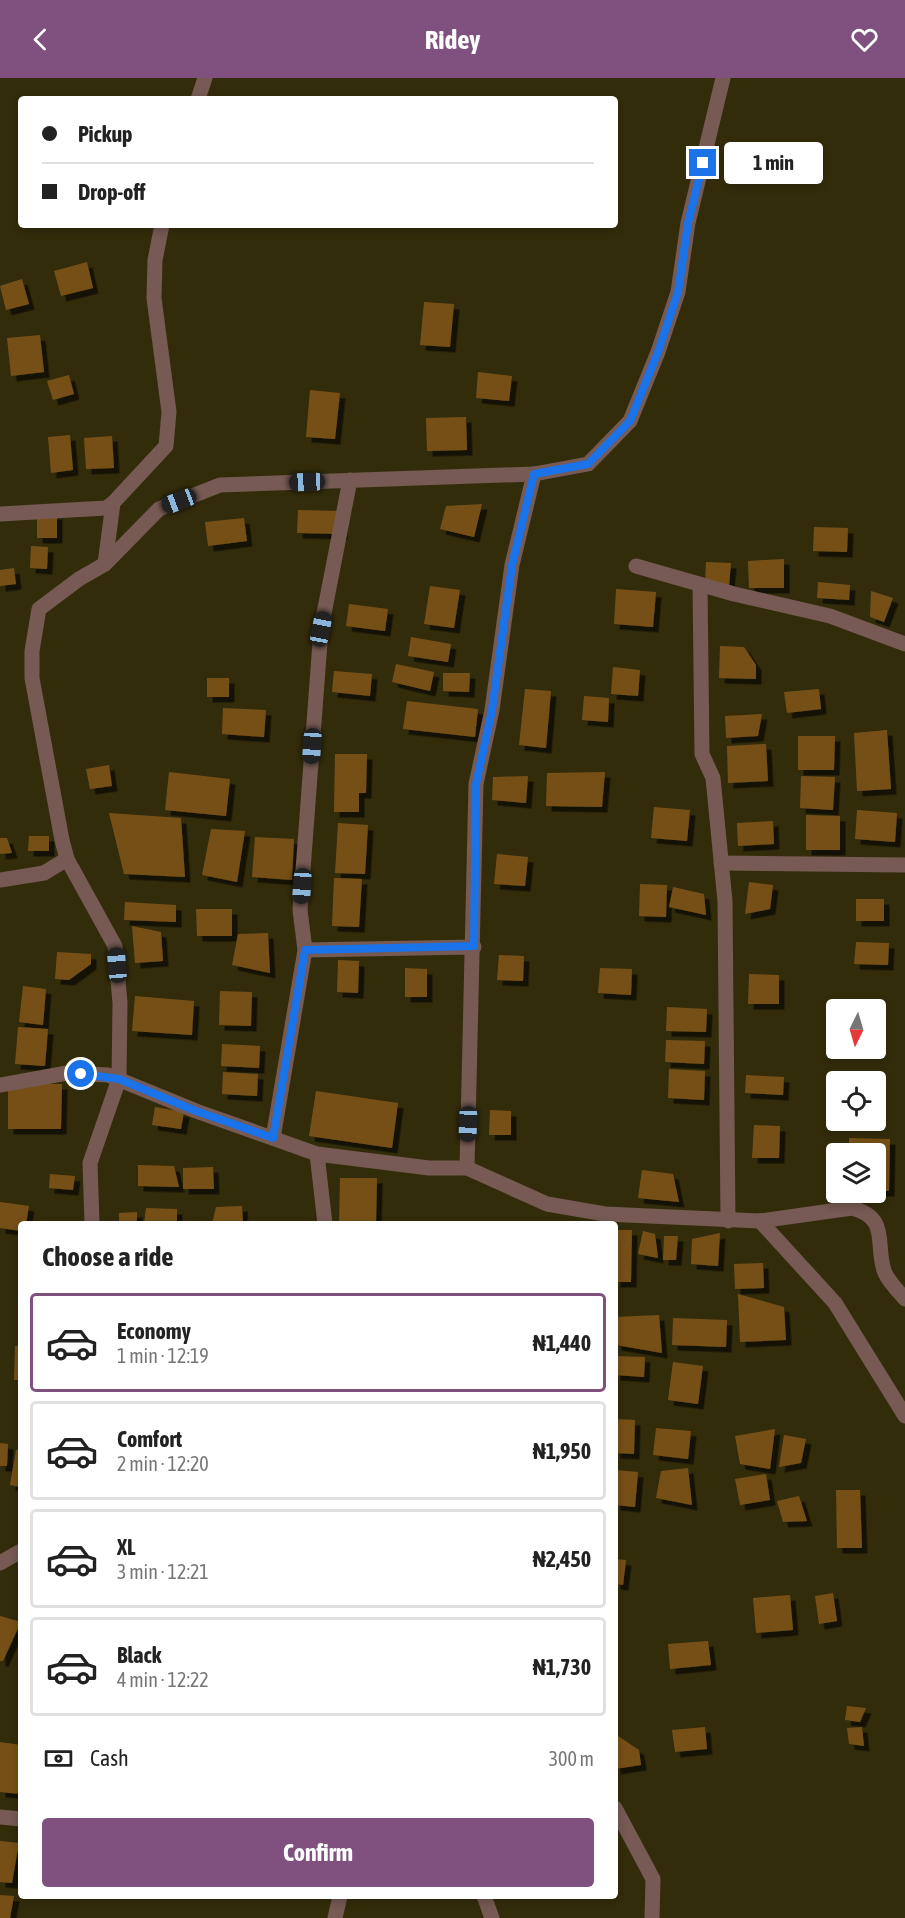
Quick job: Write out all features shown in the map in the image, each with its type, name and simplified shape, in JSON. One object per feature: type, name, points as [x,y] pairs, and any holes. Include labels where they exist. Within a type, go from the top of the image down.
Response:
[{"type":"street","points":[[199,96],[205,78]]},
{"type":"street","points":[[92,1221],[90,1163],[119,1079],[120,1004],[115,946],[67,859],[32,678],[32,651],[39,609],[79,579],[105,564],[159,509],[220,485],[534,474],[588,464],[630,421],[658,352],[678,292],[688,223],[723,78]]},
{"type":"street","points":[[0,514],[106,508],[166,446],[169,412],[154,298],[155,260],[161,228]]},
{"type":"street","points":[[466,1168],[474,946],[476,784],[492,710],[512,565],[534,474]]},
{"type":"street","points":[[273,1138],[305,950],[300,910],[321,629],[350,480]]},
{"type":"street","points":[[105,564],[113,503]]},
{"type":"street","points":[[636,566],[700,585],[830,616],[905,644]]},
{"type":"street","points":[[700,585],[702,754],[713,778],[725,901],[728,1221]]},
{"type":"street","points":[[0,880],[44,873],[67,859]]},
{"type":"street","points":[[722,863],[905,865]]},
{"type":"street","points":[[305,950],[474,946]]},
{"type":"street","points":[[0,1085],[67,1073],[108,1076],[196,1111],[317,1154],[429,1168],[466,1168],[547,1204],[605,1219],[760,1221],[852,1208],[863,1211],[873,1219],[881,1236],[885,1272],[905,1299]]},
{"type":"street","points":[[317,1154],[325,1221]]},
{"type":"street","points":[[760,1221],[835,1303],[905,1416]]},
{"type":"street","points":[[1,1561],[18,1552]]},
{"type":"street","points":[[1,1561],[18,1562]]},
{"type":"street","points":[[618,1814],[653,1879],[652,1918]]},
{"type":"street","points":[[0,1817],[18,1819]]},
{"type":"street","points":[[335,1918],[339,1899]]},
{"type":"street","points":[[485,1899],[492,1918]]},
{"type":"building","points":[[87,262],[93,288],[61,296],[54,271]]},
{"type":"building","points":[[22,279],[29,304],[6,310],[0,286]]},
{"type":"building","points":[[424,302],[454,304],[450,347],[420,345]]},
{"type":"building","points":[[40,335],[44,372],[11,376],[7,338]]},
{"type":"building","points":[[478,372],[512,376],[509,401],[476,398]]},
{"type":"building","points":[[69,375],[74,394],[53,400],[47,381]]},
{"type":"building","points":[[310,390],[340,393],[335,439],[306,437]]},
{"type":"building","points":[[466,417],[467,450],[427,451],[426,418]]},
{"type":"building","points":[[70,435],[73,470],[51,473],[48,437]]},
{"type":"building","points":[[112,436],[114,468],[86,469],[84,438]]},
{"type":"building","points":[[482,504],[474,537],[440,529],[446,506]]},
{"type":"building","points":[[298,510],[342,511],[342,534],[297,533]]},
{"type":"building","points":[[37,513],[57,514],[57,538],[37,538]]},
{"type":"building","points":[[244,518],[247,541],[208,546],[205,522]]},
{"type":"building","points":[[814,527],[848,528],[847,552],[813,551]]},
{"type":"building","points":[[31,546],[48,547],[47,569],[30,568]]},
{"type":"building","points":[[784,559],[784,588],[749,588],[748,561]]},
{"type":"building","points":[[706,562],[731,563],[729,586],[705,584]]},
{"type":"building","points":[[14,568],[16,584],[0,586],[0,570]]},
{"type":"building","points":[[818,582],[850,585],[849,600],[817,598]]},
{"type":"building","points":[[430,586],[460,590],[454,628],[424,624]]},
{"type":"building","points":[[616,589],[656,592],[653,627],[614,624]]},
{"type":"building","points":[[871,591],[893,598],[884,622],[870,617]]},
{"type":"building","points":[[349,604],[388,609],[385,631],[346,626]]},
{"type":"building","points":[[411,637],[451,644],[448,662],[408,656]]},
{"type":"building","points":[[720,646],[744,647],[756,665],[756,679],[719,678]]},
{"type":"building","points":[[396,664],[434,672],[430,691],[392,682]]},
{"type":"building","points":[[613,667],[640,670],[638,696],[611,694]]},
{"type":"building","points":[[334,671],[372,674],[370,696],[332,692]]},
{"type":"building","points":[[443,673],[470,673],[469,692],[443,691]]},
{"type":"building","points":[[207,678],[229,678],[229,697],[207,697]]},
{"type":"building","points":[[525,689],[551,691],[546,748],[519,745]]},
{"type":"building","points":[[819,689],[821,709],[787,713],[784,692]]},
{"type":"building","points":[[584,696],[609,698],[608,722],[582,720]]},
{"type":"building","points":[[407,701],[478,709],[475,737],[403,729]]},
{"type":"building","points":[[223,708],[266,710],[264,737],[222,734]]},
{"type":"building","points":[[762,714],[758,736],[726,738],[725,716]]},
{"type":"building","points":[[887,730],[891,789],[857,791],[854,733]]},
{"type":"building","points":[[798,736],[835,736],[834,770],[798,770]]},
{"type":"building","points":[[766,744],[768,781],[728,783],[727,746]]},
{"type":"building","points":[[335,754],[367,754],[366,793],[359,793],[359,812],[334,812]]},
{"type":"building","points":[[109,765],[112,786],[90,789],[86,769]]},
{"type":"building","points":[[169,772],[230,779],[226,816],[165,810]]},
{"type":"building","points":[[605,772],[602,807],[546,806],[547,773]]},
{"type":"building","points":[[528,776],[526,803],[492,800],[493,777]]},
{"type":"building","points":[[801,776],[835,777],[833,810],[800,808]]},
{"type":"building","points":[[654,807],[690,810],[687,841],[651,838]]},
{"type":"building","points":[[857,810],[897,813],[895,842],[855,839]]},
{"type":"building","points":[[109,813],[181,818],[185,877],[124,874]]},
{"type":"building","points":[[806,815],[840,816],[840,850],[806,850]]},
{"type":"building","points":[[773,821],[774,844],[738,846],[737,823]]},
{"type":"building","points":[[338,823],[368,825],[365,874],[335,873]]},
{"type":"building","points":[[211,829],[245,831],[237,882],[202,875]]},
{"type":"building","points":[[29,836],[49,836],[49,851],[28,851]]},
{"type":"building","points":[[255,837],[294,839],[292,880],[252,877]]},
{"type":"building","points":[[0,838],[7,838],[12,853],[0,854]]},
{"type":"building","points":[[497,854],[528,857],[525,886],[494,884]]},
{"type":"building","points":[[334,878],[362,879],[359,927],[332,926]]},
{"type":"building","points":[[749,882],[773,885],[770,909],[745,914]]},
{"type":"building","points":[[640,884],[667,885],[666,917],[639,916]]},
{"type":"building","points":[[673,887],[704,894],[706,915],[669,907]]},
{"type":"building","points":[[856,899],[884,899],[884,921],[856,921]]},
{"type":"building","points":[[125,902],[176,905],[176,922],[124,920]]},
{"type":"building","points":[[196,909],[232,909],[232,936],[197,936]]},
{"type":"building","points":[[132,926],[161,932],[163,961],[135,963]]},
{"type":"building","points":[[268,933],[270,973],[232,965],[238,934]]},
{"type":"building","points":[[856,942],[889,943],[888,965],[854,964]]},
{"type":"building","points":[[57,952],[91,954],[91,964],[69,980],[55,979]]},
{"type":"building","points":[[499,955],[524,956],[523,981],[497,980]]},
{"type":"building","points":[[338,960],[359,961],[358,993],[337,992]]},
{"type":"building","points":[[405,968],[427,969],[427,997],[405,997]]},
{"type":"building","points":[[600,968],[632,969],[631,995],[598,993]]},
{"type":"building","points":[[749,974],[779,975],[779,1004],[748,1004]]},
{"type":"building","points":[[23,986],[46,989],[43,1025],[19,1022]]},
{"type":"building","points":[[220,991],[252,992],[251,1026],[219,1025]]},
{"type":"building","points":[[135,996],[194,1001],[192,1035],[132,1031]]},
{"type":"building","points":[[667,1007],[707,1009],[706,1032],[666,1031]]},
{"type":"building","points":[[18,1027],[48,1029],[45,1066],[15,1064]]},
{"type":"building","points":[[666,1040],[705,1041],[704,1064],[665,1062]]},
{"type":"building","points":[[222,1044],[260,1046],[259,1068],[221,1066]]},
{"type":"building","points":[[669,1069],[705,1071],[704,1100],[668,1098]]},
{"type":"building","points":[[223,1072],[258,1074],[257,1096],[222,1094]]},
{"type":"building","points":[[746,1075],[784,1077],[783,1095],[745,1093]]},
{"type":"building","points":[[8,1084],[62,1084],[61,1129],[8,1129]]},
{"type":"building","points":[[316,1091],[398,1103],[392,1148],[309,1136]]},
{"type":"building","points":[[155,1107],[184,1112],[181,1129],[152,1125]]},
{"type":"building","points":[[490,1110],[511,1111],[511,1135],[489,1135]]},
{"type":"building","points":[[754,1125],[780,1126],[779,1158],[752,1158]]},
{"type":"building","points":[[849,1138],[890,1139],[889,1191],[886,1191],[886,1143],[849,1143]]},
{"type":"building","points":[[138,1165],[174,1166],[179,1187],[138,1186]]},
{"type":"building","points":[[213,1167],[214,1189],[183,1189],[183,1168]]},
{"type":"building","points":[[642,1170],[673,1174],[679,1202],[638,1198]]},
{"type":"building","points":[[50,1174],[75,1176],[73,1190],[49,1188]]},
{"type":"building","points":[[340,1178],[377,1178],[376,1221],[339,1221]]},
{"type":"building","points":[[0,1202],[29,1206],[26,1221],[18,1221],[18,1231],[0,1228]]},
{"type":"building","points":[[242,1206],[243,1221],[213,1221],[216,1207]]},
{"type":"building","points":[[146,1208],[177,1209],[177,1221],[144,1221]]},
{"type":"building","points":[[137,1212],[137,1221],[119,1221],[119,1213]]},
{"type":"building","points":[[618,1230],[632,1230],[631,1282],[618,1282]]},
{"type":"building","points":[[643,1231],[655,1234],[658,1258],[638,1254]]},
{"type":"building","points":[[720,1233],[718,1266],[691,1264],[692,1239]]},
{"type":"building","points":[[664,1236],[678,1236],[676,1260],[663,1260]]},
{"type":"building","points":[[763,1263],[764,1288],[735,1289],[734,1264]]},
{"type":"building","points":[[738,1294],[784,1307],[786,1340],[740,1342]]},
{"type":"building","points":[[659,1315],[662,1353],[618,1345],[618,1317]]},
{"type":"building","points":[[673,1318],[727,1320],[726,1347],[672,1345]]},
{"type":"building","points":[[15,1346],[18,1346],[18,1380],[14,1380]]},
{"type":"building","points":[[618,1356],[645,1357],[644,1377],[618,1375]]},
{"type":"building","points":[[673,1362],[703,1366],[698,1404],[668,1400]]},
{"type":"building","points":[[618,1419],[635,1420],[634,1454],[618,1453]]},
{"type":"building","points":[[656,1428],[691,1431],[688,1459],[653,1455]]},
{"type":"building","points":[[775,1429],[770,1469],[740,1464],[735,1436]]},
{"type":"building","points":[[784,1435],[806,1439],[801,1463],[779,1467]]},
{"type":"building","points":[[0,1443],[8,1444],[7,1466],[0,1466]]},
{"type":"building","points":[[16,1450],[18,1450],[18,1486],[10,1485]]},
{"type":"building","points":[[688,1468],[692,1505],[656,1498],[661,1471]]},
{"type":"building","points":[[618,1470],[638,1472],[635,1507],[618,1505]]},
{"type":"building","points":[[766,1474],[770,1500],[740,1505],[735,1479]]},
{"type":"building","points":[[836,1490],[860,1490],[862,1548],[837,1548]]},
{"type":"building","points":[[799,1496],[807,1521],[783,1522],[777,1501]]},
{"type":"building","points":[[618,1559],[626,1560],[623,1585],[618,1584]]},
{"type":"building","points":[[833,1593],[837,1621],[819,1624],[815,1596]]},
{"type":"building","points":[[790,1595],[793,1630],[756,1633],[753,1598]]},
{"type":"building","points":[[0,1616],[18,1621],[18,1628],[3,1661],[0,1661]]},
{"type":"building","points":[[708,1641],[711,1665],[670,1669],[668,1644]]},
{"type":"building","points":[[847,1706],[866,1708],[860,1722],[845,1720]]},
{"type":"building","points":[[705,1727],[707,1749],[675,1752],[672,1730]]},
{"type":"building","points":[[862,1727],[864,1746],[849,1744],[847,1728]]},
{"type":"building","points":[[618,1736],[639,1750],[641,1765],[618,1769]]},
{"type":"building","points":[[0,1742],[18,1745],[18,1794],[0,1792]]},
{"type":"building","points":[[0,1841],[18,1843],[12,1883],[0,1882]]},
{"type":"building","points":[[0,1895],[14,1896],[10,1918],[0,1918]]},
{"type":"route","points":[[81,1074],[119,1079],[196,1111],[273,1138],[305,950],[474,946],[476,784],[492,710],[512,565],[534,474],[588,464],[630,421],[658,352],[678,292],[688,223],[703,163]]}]
